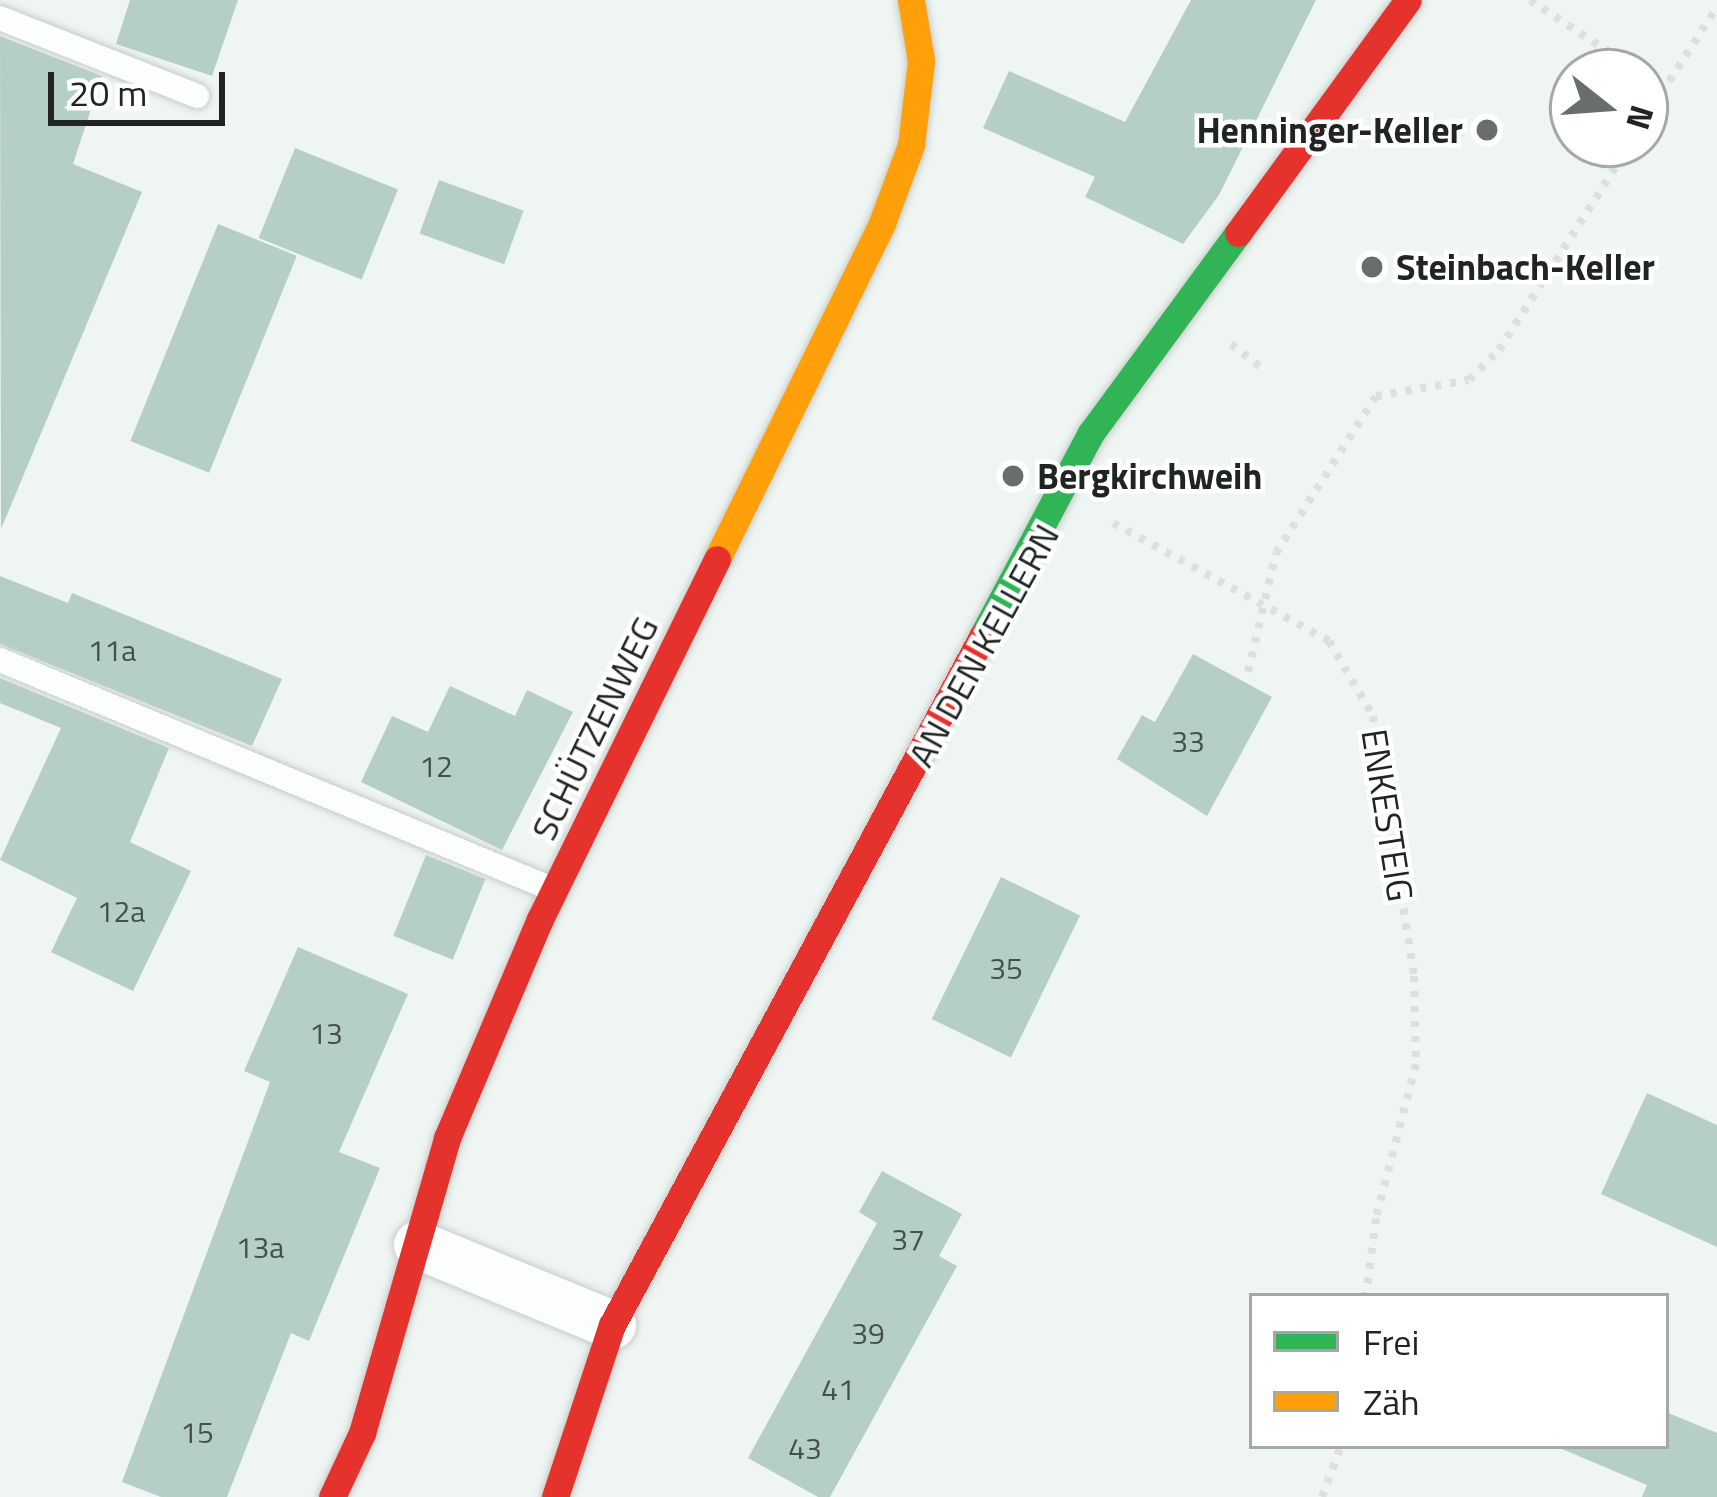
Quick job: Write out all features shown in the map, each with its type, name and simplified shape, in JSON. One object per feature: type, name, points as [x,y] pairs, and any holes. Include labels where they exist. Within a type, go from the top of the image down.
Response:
[{"type":"street","name":"SCHÜTZENWEG","points":[[332,1497],[362,1432],[447,1138],[554,890],[882,224],[911,145],[921,61],[911,0]]},
{"type":"street","name":"AN DEN KELLERN","points":[[555,1497],[612,1325],[1064,496],[1091,433],[1408,0]]},
{"type":"street","points":[[418,1245],[612,1325]]},
{"type":"lane","points":[[0,18],[197,95]]},
{"type":"lane","points":[[0,660],[554,890]]},
{"type":"path","points":[[1530,0],[1604,48]]},
{"type":"path","points":[[1669,82],[1717,7]]},
{"type":"path","points":[[1248,672],[1276,553],[1376,396],[1469,380],[1548,274],[1614,168]]},
{"type":"path","points":[[1487,275],[1548,274]]},
{"type":"path","points":[[1224,338],[1263,369]]},
{"type":"path","name":"ENKESTEIG","points":[[1064,496],[1329,641],[1373,716],[1414,976],[1416,1064],[1376,1218],[1366,1293]]},
{"type":"path","points":[[1322,1497],[1339,1449]]},
{"type":"building","points":[[130,0],[238,0],[212,76],[116,44]]},
{"type":"building","points":[[1191,0],[1316,0],[1219,195],[1183,244],[1085,197],[1095,177],[983,128],[1009,71],[1125,122]]},
{"type":"building","points":[[0,36],[102,76],[73,164],[142,192],[1,529]]},
{"type":"building","points":[[295,148],[398,190],[362,280],[259,238]]},
{"type":"building","points":[[439,180],[524,211],[504,264],[420,234]]},
{"type":"building","points":[[218,224],[297,256],[209,473],[130,441]]},
{"type":"building","points":[[0,576],[68,603],[72,593],[282,679],[252,746],[0,644]]},
{"type":"building","points":[[1193,654],[1272,697],[1207,816],[1117,759],[1142,715],[1155,722]]},
{"type":"building","points":[[0,678],[169,748],[130,842],[191,871],[133,991],[51,952],[77,898],[0,860],[61,728],[0,703]]},
{"type":"building","points":[[450,686],[515,716],[527,690],[573,712],[502,850],[361,782],[392,716],[428,732]]},
{"type":"building","points":[[426,855],[485,879],[453,960],[393,936]]},
{"type":"building","points":[[1001,877],[1080,916],[1011,1058],[932,1019]]},
{"type":"building","points":[[298,947],[408,994],[339,1152],[380,1168],[309,1341],[291,1333],[227,1497],[161,1497],[122,1482],[270,1082],[244,1071]]},
{"type":"building","points":[[1647,1093],[1717,1125],[1717,1247],[1601,1194]]},
{"type":"building","points":[[882,1171],[962,1214],[939,1256],[957,1266],[830,1497],[818,1497],[748,1458],[877,1223],[859,1212]]},
{"type":"building","points":[[1669,1413],[1717,1433],[1717,1497],[1642,1497],[1647,1485],[1562,1449],[1669,1449]]},
{"type":"traffic: fast","points":[[983,635],[1091,433],[1238,233]]},
{"type":"traffic: slow","points":[[717,559],[882,223],[911,145],[921,61],[911,0]]},
{"type":"traffic: jam","points":[[1238,233],[1408,0]]},
{"type":"traffic: jam","points":[[332,1497],[362,1433],[447,1138],[540,919],[717,559]]},
{"type":"traffic: jam","points":[[555,1497],[612,1325],[983,635]]},
{"type":"place","name":"Henninger-Keller","points":[[1487,130]]},
{"type":"place","name":"Steinbach-Keller","points":[[1372,267]]},
{"type":"place","name":"Bergkirchweih","points":[[1013,476]]}]
